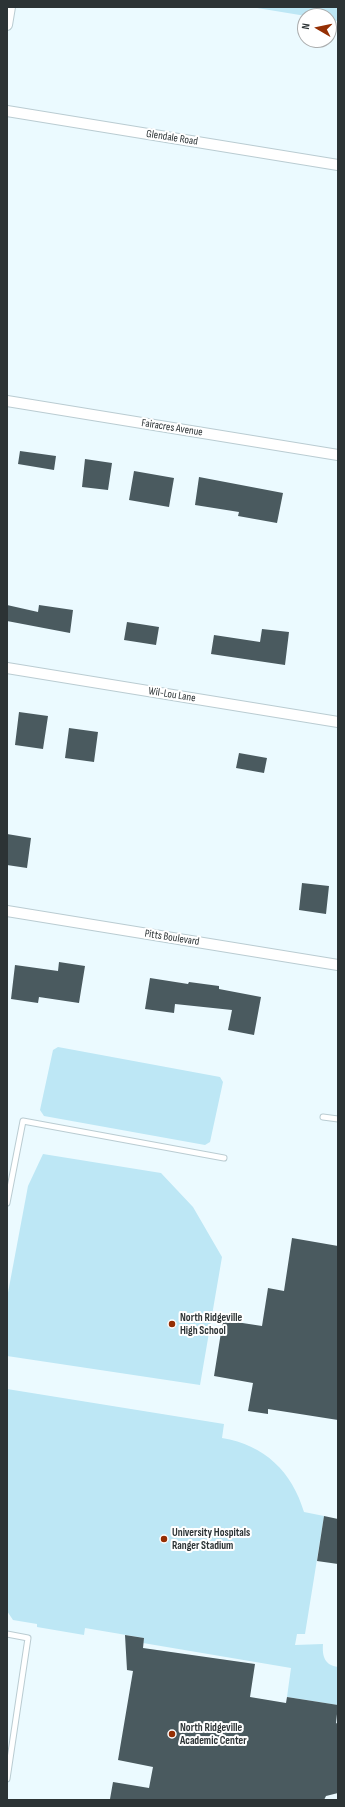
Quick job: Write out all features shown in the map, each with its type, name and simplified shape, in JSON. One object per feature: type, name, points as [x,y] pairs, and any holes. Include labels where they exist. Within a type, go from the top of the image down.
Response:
[{"type":"street","points":[[7,25],[10,7]]},
{"type":"street","name":"Glendale Road","points":[[7,111],[338,165]]},
{"type":"street","name":"Fairacres Avenue","points":[[7,401],[338,455]]},
{"type":"street","name":"Wil-Lou Lane","points":[[7,668],[338,722]]},
{"type":"street","name":"Pitts Boulevard","points":[[7,911],[338,965]]},
{"type":"lane","points":[[323,1117],[338,1119]]},
{"type":"lane","points":[[7,1203],[22,1121],[224,1158]]},
{"type":"lane","points":[[7,1634],[28,1638],[7,1779]]},
{"type":"shaded area","points":[[251,7],[338,7],[338,21],[337,8],[297,8],[297,15]]},
{"type":"shaded area","points":[[58,1047],[220,1077],[223,1082],[210,1142],[205,1145],[44,1116],[40,1110],[53,1050]]},
{"type":"shaded area","points":[[43,1154],[161,1173],[193,1207],[222,1257],[200,1385],[7,1356],[7,1298],[28,1186]]},
{"type":"shaded area","name":"University Hospitals Ranger Stadium","points":[[7,1389],[224,1424],[222,1438],[251,1447],[264,1454],[275,1463],[292,1485],[304,1512],[324,1516],[305,1634],[297,1634],[295,1645],[323,1644],[325,1660],[338,1667],[338,1705],[287,1697],[291,1668],[143,1643],[144,1638],[85,1628],[84,1635],[37,1627],[37,1624],[13,1620],[7,1611]]},
{"type":"building","points":[[20,451],[56,456],[54,470],[18,464]]},
{"type":"building","points":[[85,459],[112,463],[108,490],[82,487]]},
{"type":"building","points":[[134,471],[174,478],[169,507],[129,500]]},
{"type":"building","points":[[199,477],[283,493],[277,523],[238,516],[239,512],[195,505]]},
{"type":"building","points":[[7,605],[38,612],[39,605],[73,610],[70,633],[7,621]]},
{"type":"building","points":[[127,622],[159,627],[156,645],[124,640]]},
{"type":"building","points":[[262,629],[289,632],[285,665],[211,654],[214,635],[260,642]]},
{"type":"building","points":[[19,712],[48,716],[43,749],[15,745]]},
{"type":"building","points":[[69,728],[98,732],[94,762],[65,758]]},
{"type":"building","points":[[239,753],[267,758],[264,773],[236,768]]},
{"type":"building","points":[[7,834],[31,838],[27,868],[7,865]]},
{"type":"building","points":[[302,883],[329,886],[326,914],[299,910]]},
{"type":"building","points":[[59,962],[85,966],[79,1003],[39,997],[38,1003],[11,999],[15,965],[58,971]]},
{"type":"building","points":[[150,978],[188,984],[189,982],[219,986],[219,989],[261,997],[254,1035],[228,1030],[232,1010],[175,1004],[174,1013],[145,1009]]},
{"type":"building","points":[[292,1238],[338,1246],[338,1420],[268,1409],[268,1414],[248,1411],[253,1383],[214,1376],[223,1320],[262,1326],[268,1288],[284,1291]]},
{"type":"building","points":[[324,1516],[338,1519],[338,1564],[317,1561]]},
{"type":"building","points":[[125,1635],[144,1638],[143,1648],[255,1664],[250,1697],[286,1703],[287,1697],[338,1705],[336,1723],[338,1724],[338,1793],[326,1796],[324,1800],[110,1799],[113,1782],[149,1788],[153,1767],[118,1760],[133,1671],[127,1670]]},
{"type":"place","name":"North Ridgeville High School","points":[[172,1324]]},
{"type":"place","name":"University Hospitals Ranger Stadium","points":[[164,1539]]},
{"type":"place","name":"North Ridgeville Academic Center","points":[[172,1734]]}]
